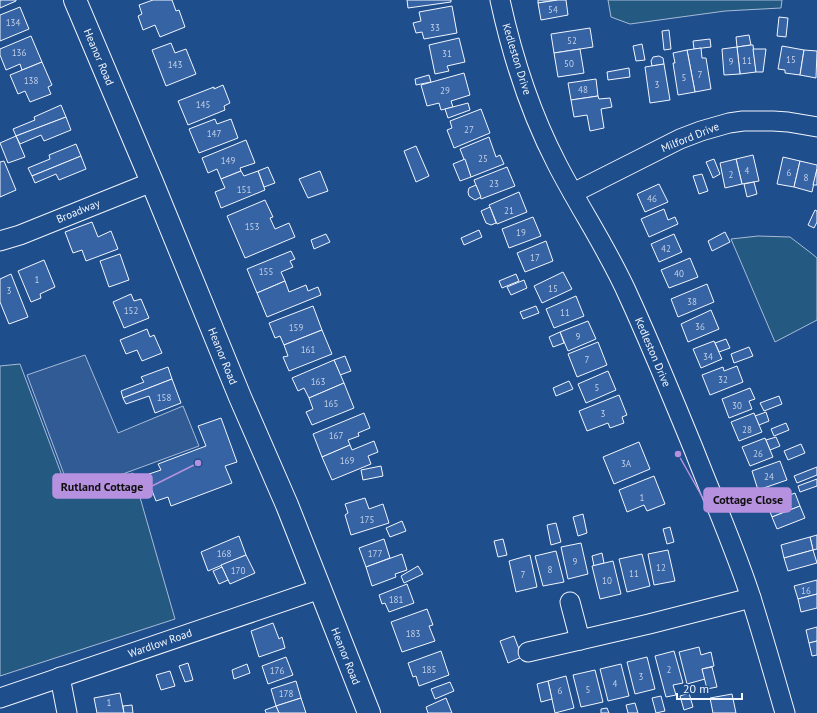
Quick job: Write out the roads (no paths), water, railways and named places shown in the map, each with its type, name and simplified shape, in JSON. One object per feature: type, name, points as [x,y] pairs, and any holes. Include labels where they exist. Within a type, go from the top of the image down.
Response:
[{"type":"main road","name":"Heanor Road","points":[[75,0],[286,505],[369,713]]},
{"type":"street","name":"Kedleston Drive","points":[[500,0],[505,24],[531,104],[544,137],[557,164],[613,263],[629,296],[714,498],[750,598],[785,713]]},
{"type":"street","name":"Milford Drive","points":[[573,193],[680,139],[729,123],[743,121],[773,121],[817,127]]},
{"type":"street","name":"Broadway","points":[[2,236],[20,235],[152,182]]},
{"type":"street","name":"Wardlow Road","points":[[0,698],[320,589]]},
{"type":"street","points":[[528,652],[649,624],[750,598]]},
{"type":"street","points":[[570,602],[580,640]]},
{"type":"street","points":[[60,677],[67,713]]},
{"type":"place","name":"Cottage Close","points":[[678,454]]},
{"type":"place","name":"Rutland Cottage","points":[[198,463]]}]
